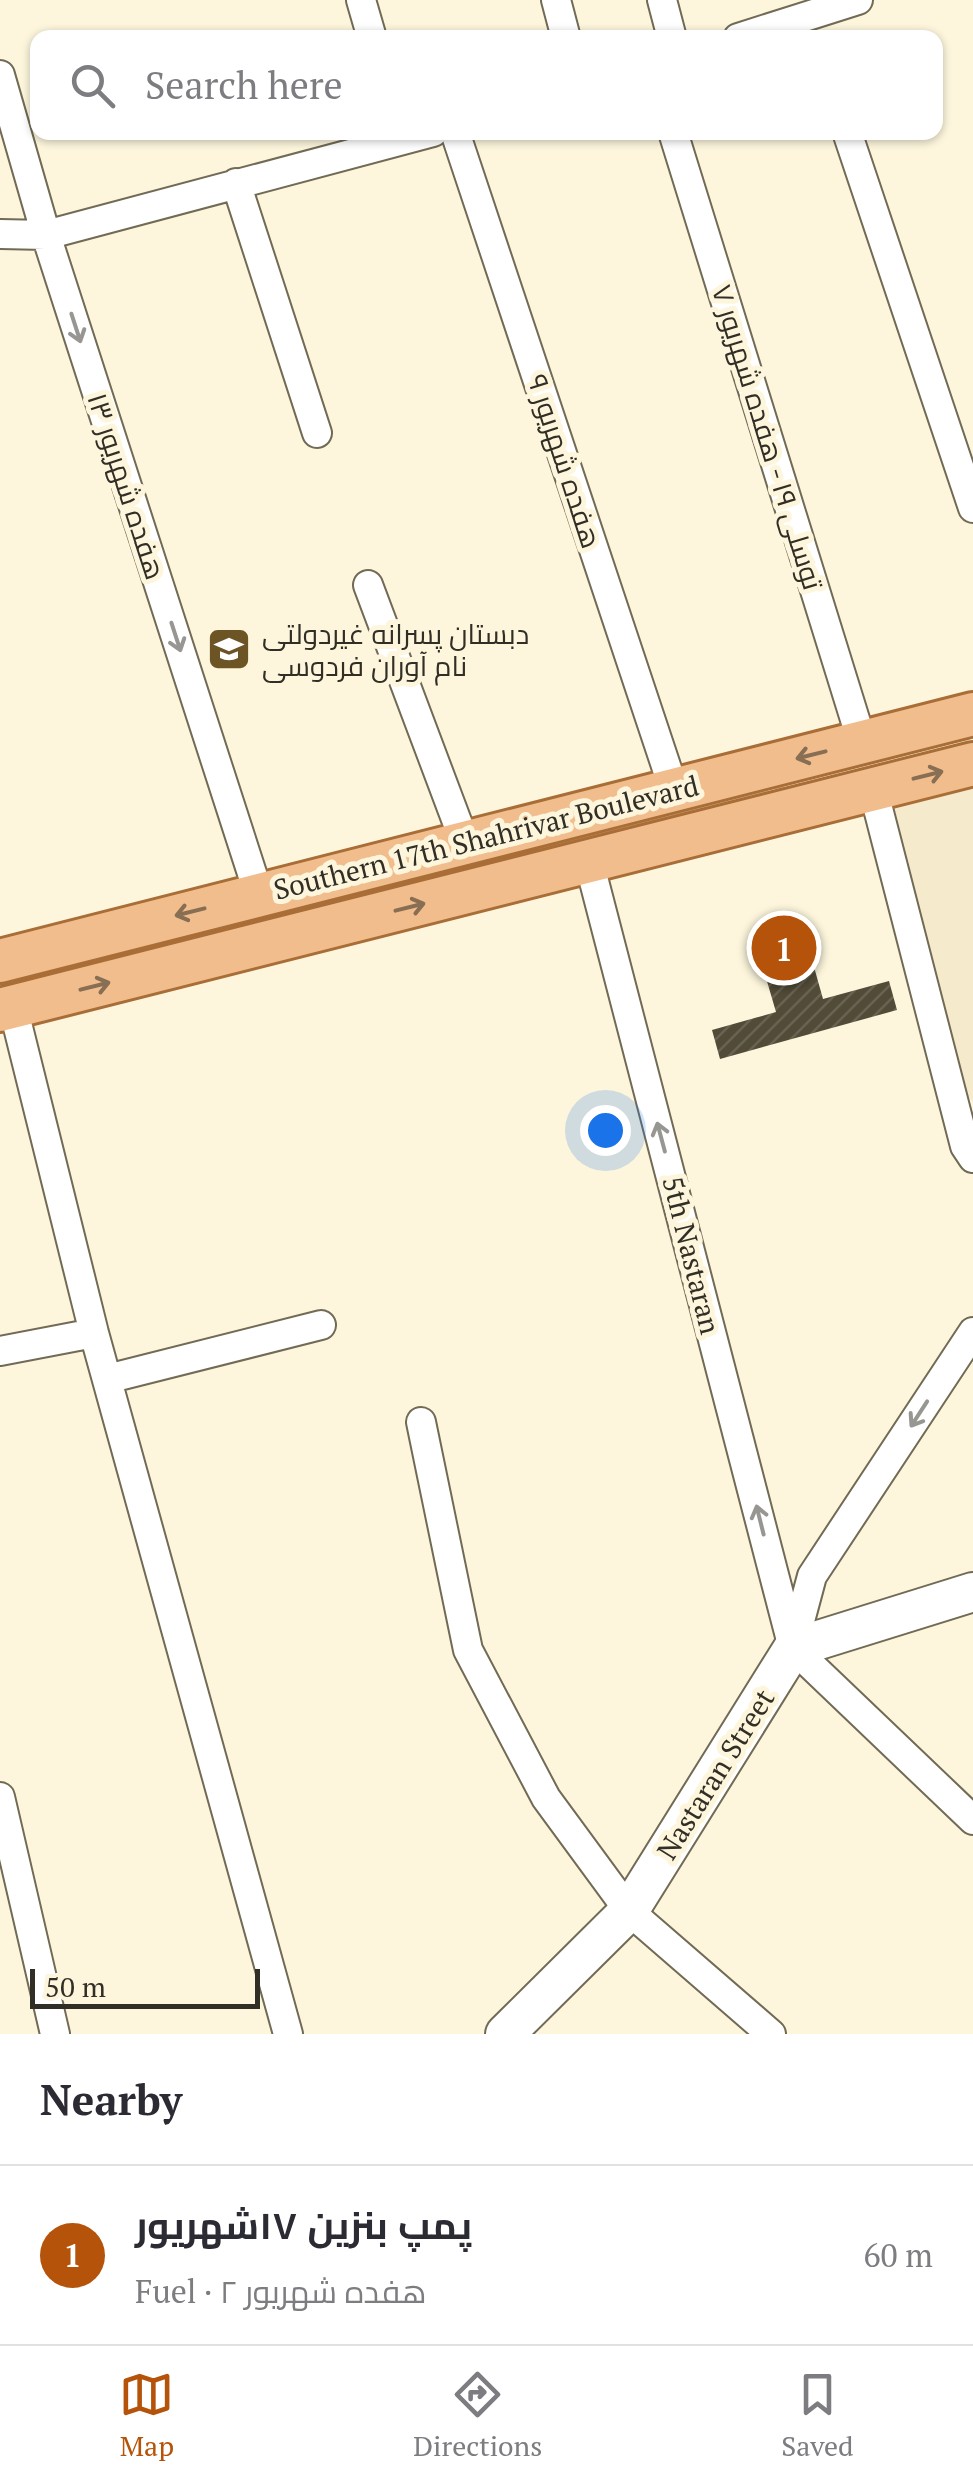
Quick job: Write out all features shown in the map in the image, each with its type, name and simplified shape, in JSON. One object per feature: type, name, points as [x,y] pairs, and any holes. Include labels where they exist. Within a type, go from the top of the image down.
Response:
[{"type":"main road","name":"Southern 17th Shahrivar Boulevard","points":[[1,957],[973,714]]},
{"type":"main road","name":"Southern 17th Shahrivar Boulevard","points":[[6,1008],[973,764]]},
{"type":"street","points":[[362,0],[370,30]]},
{"type":"street","points":[[556,0],[564,30]]},
{"type":"street","points":[[662,0],[670,30]]},
{"type":"street","points":[[811,27],[858,0]]},
{"type":"street","name":"هفده شهریور ۱۳","points":[[0,75],[46,235],[259,895]]},
{"type":"street","points":[[0,234],[46,235],[391,140]]},
{"type":"street","name":"هفده شهریور ۹","points":[[458,140],[674,790]]},
{"type":"street","name":"توسلی ۱۹ - هفده شهریور ۷","points":[[675,140],[862,742]]},
{"type":"street","points":[[850,140],[973,508]]},
{"type":"street","points":[[236,183],[317,433]]},
{"type":"street","points":[[368,585],[465,843]]},
{"type":"street","points":[[873,790],[960,1128],[973,1158]]},
{"type":"street","name":"5th Nastaran","points":[[588,862],[792,1648]]},
{"type":"street","points":[[6,1008],[288,2034]]},
{"type":"street","points":[[108,1378],[321,1325]]},
{"type":"street","points":[[773,1572],[789,1591],[802,1589],[973,1332]]},
{"type":"street","points":[[0,1350],[94,1333]]},
{"type":"street","points":[[421,1422],[468,1650],[546,1798],[629,1912],[771,2034]]},
{"type":"street","points":[[792,1648],[812,1576]]},
{"type":"street","points":[[792,1648],[973,1592]]},
{"type":"street","points":[[792,1648],[973,1820]]},
{"type":"street","name":"Nastaran Street","points":[[505,2034],[629,1912],[792,1648]]},
{"type":"street","points":[[0,1797],[55,2034]]},
{"type":"shaded area","points":[[973,774],[973,1102],[964,1090],[883,810]]},
{"type":"building","points":[[800,917],[823,999],[889,981],[897,1010],[720,1059],[712,1030],[776,1012],[752,930]]},
{"type":"place","name":"دبستان پسرانه غیردولتی نام آوران فردوسی","points":[[229,649]]},
{"type":"place","name":"پمپ بنزین ۱۷شهریور","points":[[784,948]]}]
